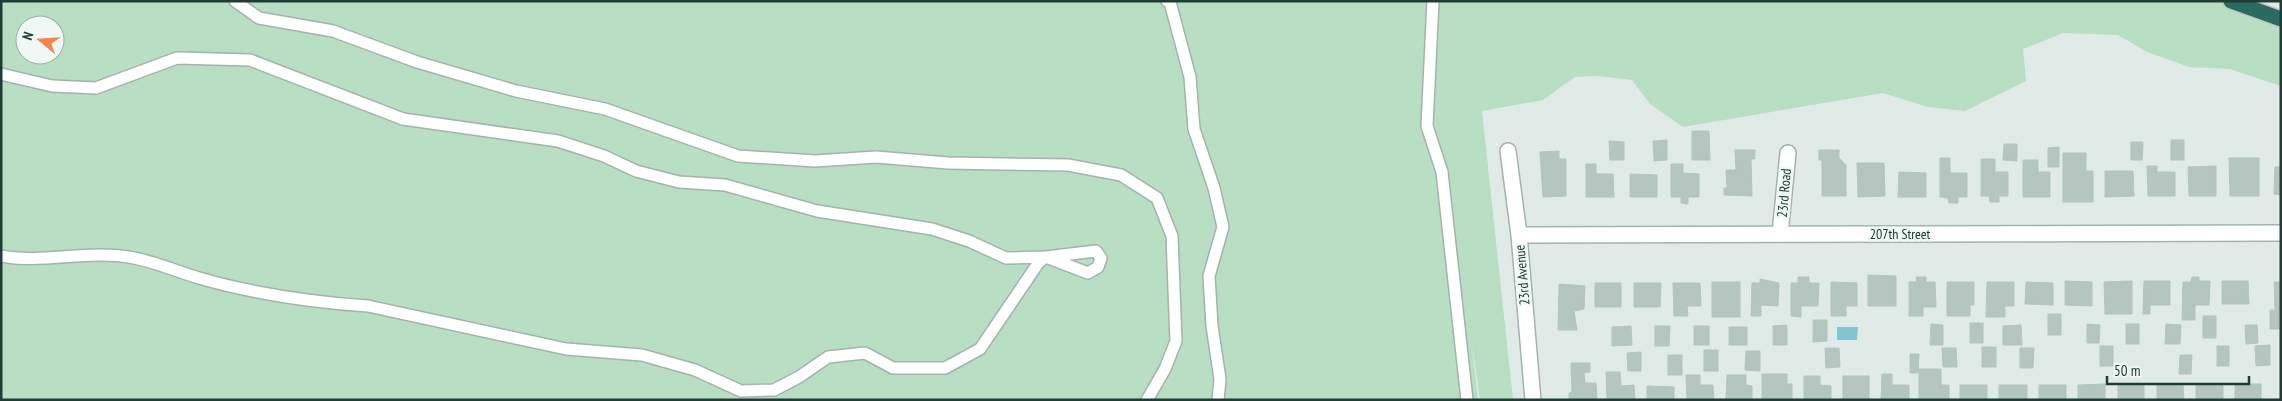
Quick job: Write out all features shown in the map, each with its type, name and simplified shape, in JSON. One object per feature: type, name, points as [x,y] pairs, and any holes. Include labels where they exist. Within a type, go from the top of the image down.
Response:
[{"type":"highway","points":[[2230,1],[2281,19]]},
{"type":"street","name":"23rd Avenue","points":[[1508,151],[1519,236],[1533,400]]},
{"type":"street","name":"23rd Road","points":[[1780,234],[1788,153]]},
{"type":"street","name":"207th Street","points":[[1519,236],[2281,233]]},
{"type":"lane","points":[[235,1],[259,18],[333,31],[417,62],[516,91],[605,109],[738,156],[815,161],[876,157],[948,163],[1068,165],[1122,175],[1157,198],[1172,236],[1176,341],[1166,370],[1147,400]]},
{"type":"lane","points":[[1167,1],[1170,2],[1179,31],[1190,77],[1194,129],[1214,188],[1223,226],[1209,276],[1212,326],[1220,378],[1218,400]]},
{"type":"lane","points":[[1433,1],[1427,126],[1442,172],[1467,400]]},
{"type":"lane","points":[[1,74],[52,86],[96,88],[177,58],[250,60],[301,78],[403,119],[558,141],[604,156],[636,171],[679,182],[725,185],[817,211],[932,229],[969,241],[1006,258],[1046,257],[1040,262],[980,349],[944,368],[893,368],[865,353],[828,357],[800,378],[774,390],[741,391],[695,370],[642,355],[566,349],[368,306],[339,304],[252,291],[134,258],[85,254],[14,259],[1,256]]},
{"type":"green space","points":[[1,1],[2217,1],[2281,24],[2281,86],[2230,69],[2189,67],[2147,52],[2118,35],[2063,33],[2023,49],[2026,81],[1965,111],[1928,107],[1883,93],[1683,127],[1650,104],[1632,80],[1597,76],[1575,77],[1543,100],[1482,111],[1513,400],[1480,400],[1472,343],[1478,400],[1,400]]},
{"type":"water","points":[[1837,327],[1858,327],[1857,340],[1837,340]]},
{"type":"building","points":[[1692,131],[1709,131],[1710,160],[1692,160]]},
{"type":"building","points":[[1667,140],[1667,160],[1654,161],[1653,141]]},
{"type":"building","points":[[2171,140],[2184,140],[2184,160],[2171,160]]},
{"type":"building","points":[[1609,141],[1624,142],[1624,160],[1610,160]]},
{"type":"building","points":[[2131,142],[2143,142],[2142,160],[2131,160]]},
{"type":"building","points":[[2004,144],[2017,144],[2017,161],[2003,160]]},
{"type":"building","points":[[2059,147],[2059,167],[2048,167],[2048,148]]},
{"type":"building","points":[[1735,150],[1755,150],[1755,159],[1751,159],[1752,196],[1724,195],[1724,188],[1727,188],[1726,170],[1736,170]]},
{"type":"building","points":[[1819,150],[1839,150],[1839,158],[1846,165],[1846,196],[1822,196],[1822,160],[1819,160]]},
{"type":"building","points":[[1559,151],[1559,159],[1566,159],[1566,196],[1543,197],[1540,152]]},
{"type":"building","points":[[2063,153],[2086,153],[2086,171],[2093,171],[2093,202],[2063,202]]},
{"type":"building","points":[[1940,158],[1950,158],[1950,173],[1967,173],[1967,197],[1958,197],[1958,203],[1949,203],[1948,198],[1940,197]]},
{"type":"building","points":[[2229,158],[2259,158],[2259,196],[2230,196]]},
{"type":"building","points":[[1981,159],[1995,159],[1995,172],[2008,172],[2008,196],[1999,196],[1999,202],[1990,202],[1989,196],[1981,196]]},
{"type":"building","points":[[2023,160],[2038,160],[2038,172],[2050,172],[2050,197],[2023,197]]},
{"type":"building","points":[[1857,163],[1884,163],[1885,196],[1858,197]]},
{"type":"building","points":[[1586,164],[1596,164],[1596,174],[1613,174],[1614,197],[1586,197]]},
{"type":"building","points":[[1671,164],[1683,164],[1683,173],[1699,174],[1699,197],[1688,197],[1688,204],[1681,203],[1681,197],[1671,197]]},
{"type":"building","points":[[2147,166],[2157,166],[2157,172],[2175,172],[2175,196],[2148,196]]},
{"type":"building","points":[[2216,166],[2216,196],[2189,196],[2188,167]]},
{"type":"building","points":[[2275,167],[2281,167],[2281,195],[2274,194]]},
{"type":"building","points":[[2105,171],[2133,171],[2134,196],[2105,197]]},
{"type":"building","points":[[1899,172],[1926,173],[1926,197],[1898,197]]},
{"type":"building","points":[[1630,174],[1657,175],[1657,197],[1630,197]]},
{"type":"building","points":[[1868,275],[1896,276],[1896,306],[1868,306]]},
{"type":"building","points":[[1798,277],[1809,277],[1809,283],[1819,283],[1818,306],[1801,306],[1801,317],[1791,316],[1791,283],[1798,283]]},
{"type":"building","points":[[1916,277],[1926,277],[1926,282],[1935,282],[1936,307],[1923,307],[1923,316],[1909,316],[1909,282],[1917,282]]},
{"type":"building","points":[[2192,277],[2199,277],[2199,281],[2210,281],[2209,305],[2195,305],[2195,320],[2182,320],[2183,282],[2191,282]]},
{"type":"building","points":[[1760,279],[1779,283],[1778,306],[1761,305],[1761,316],[1751,316],[1752,283],[1760,283]]},
{"type":"building","points":[[2065,281],[2092,282],[2092,306],[2065,305]]},
{"type":"building","points":[[2132,281],[2132,314],[2105,314],[2104,282]]},
{"type":"building","points":[[2144,281],[2170,281],[2170,305],[2150,305],[2150,314],[2143,314]]},
{"type":"building","points":[[2222,281],[2248,281],[2249,304],[2222,304]]},
{"type":"building","points":[[1712,282],[1740,282],[1740,317],[1712,317]]},
{"type":"building","points":[[1831,282],[1857,283],[1857,306],[1846,306],[1846,316],[1831,316]]},
{"type":"building","points":[[1947,282],[1974,282],[1974,305],[1970,305],[1970,316],[1947,316]]},
{"type":"building","points":[[1987,282],[2014,282],[2014,306],[2005,306],[2005,317],[1986,317]]},
{"type":"building","points":[[2026,282],[2053,283],[2053,305],[2025,304]]},
{"type":"building","points":[[2274,282],[2281,282],[2281,329],[2270,329],[2270,310],[2275,310]]},
{"type":"building","points":[[1595,283],[1621,283],[1621,307],[1595,307]]},
{"type":"building","points":[[1634,283],[1661,283],[1660,307],[1634,307]]},
{"type":"building","points":[[1673,283],[1700,283],[1701,306],[1687,306],[1688,316],[1674,316]]},
{"type":"building","points":[[1559,284],[1585,286],[1584,309],[1574,311],[1577,330],[1558,330]]},
{"type":"building","points":[[2048,314],[2061,314],[2061,335],[2048,335]]},
{"type":"building","points":[[2203,316],[2216,316],[2216,338],[2203,338]]},
{"type":"building","points":[[1813,320],[1827,320],[1827,341],[1813,342]]},
{"type":"building","points":[[1970,323],[1983,323],[1983,343],[1970,343]]},
{"type":"building","points":[[1931,324],[1943,325],[1943,345],[1930,345]]},
{"type":"building","points":[[2087,324],[2100,325],[2099,343],[2087,343]]},
{"type":"building","points":[[2126,324],[2139,324],[2139,344],[2126,344]]},
{"type":"building","points":[[2166,324],[2181,325],[2180,344],[2165,344]]},
{"type":"building","points":[[1787,325],[1787,345],[1773,345],[1773,326]]},
{"type":"building","points":[[2021,325],[2022,345],[2003,345],[2003,326]]},
{"type":"building","points":[[2245,325],[2257,325],[2258,343],[2246,344]]},
{"type":"building","points":[[1631,326],[1632,345],[1612,346],[1612,327]]},
{"type":"building","points":[[1655,326],[1670,326],[1669,346],[1655,346]]},
{"type":"building","points":[[1694,326],[1709,326],[1709,345],[1694,345]]},
{"type":"building","points":[[1729,327],[1747,327],[1747,345],[1729,345]]},
{"type":"building","points":[[2270,345],[2270,365],[2256,366],[2255,346]]},
{"type":"building","points":[[2100,346],[2113,346],[2113,366],[2100,366]]},
{"type":"building","points":[[2217,346],[2229,346],[2229,366],[2217,366]]},
{"type":"building","points":[[1982,347],[1996,347],[1996,367],[1982,367]]},
{"type":"building","points":[[1825,348],[1839,348],[1840,367],[1826,368]]},
{"type":"building","points":[[1942,348],[1956,348],[1957,367],[1943,367]]},
{"type":"building","points":[[2020,348],[2034,348],[2033,368],[2020,368]]},
{"type":"building","points":[[1704,350],[1718,350],[1718,371],[1704,371]]},
{"type":"building","points":[[1746,351],[1760,351],[1760,371],[1745,370]]},
{"type":"building","points":[[1641,352],[1641,371],[1628,371],[1627,353]]},
{"type":"building","points":[[1910,354],[1919,354],[1918,373],[1910,373]]},
{"type":"building","points":[[1668,355],[1682,355],[1682,375],[1668,375]]},
{"type":"building","points":[[2180,355],[2192,355],[2191,374],[2179,374]]},
{"type":"building","points":[[1571,363],[1590,363],[1590,372],[1584,373],[1585,383],[1596,383],[1597,400],[1569,400],[1569,393],[1572,392]]},
{"type":"building","points":[[1919,369],[1941,369],[1941,385],[1949,385],[1949,400],[1919,400]]},
{"type":"building","points":[[1606,372],[1620,372],[1621,386],[1634,385],[1635,400],[1607,400]]},
{"type":"building","points":[[1762,374],[1787,374],[1787,384],[1792,384],[1792,400],[1762,400]]},
{"type":"building","points":[[1882,374],[1892,374],[1892,385],[1909,385],[1909,400],[1881,400]]},
{"type":"building","points":[[1686,375],[1700,375],[1700,385],[1713,385],[1714,400],[1687,400]]},
{"type":"building","points":[[1727,375],[1746,375],[1746,385],[1752,386],[1752,400],[1726,400]]},
{"type":"building","points":[[1804,376],[1820,376],[1820,385],[1831,386],[1831,400],[1804,400]]},
{"type":"building","points":[[1843,376],[1869,376],[1869,400],[1843,400]]},
{"type":"building","points":[[2105,384],[2105,400],[2078,400],[2078,385]]},
{"type":"building","points":[[2144,384],[2144,400],[2118,400],[2118,385]]},
{"type":"building","points":[[2196,384],[2223,384],[2223,400],[2196,400]]},
{"type":"building","points":[[2235,384],[2261,384],[2261,400],[2235,400]]},
{"type":"building","points":[[1960,385],[1987,385],[1987,400],[1960,400]]},
{"type":"building","points":[[1999,385],[2027,385],[2027,400],[1999,400]]},
{"type":"building","points":[[2039,385],[2066,385],[2066,400],[2039,400]]},
{"type":"building","points":[[2157,385],[2183,385],[2184,400],[2157,400]]},
{"type":"building","points":[[1647,386],[1674,387],[1674,400],[1647,400]]}]
